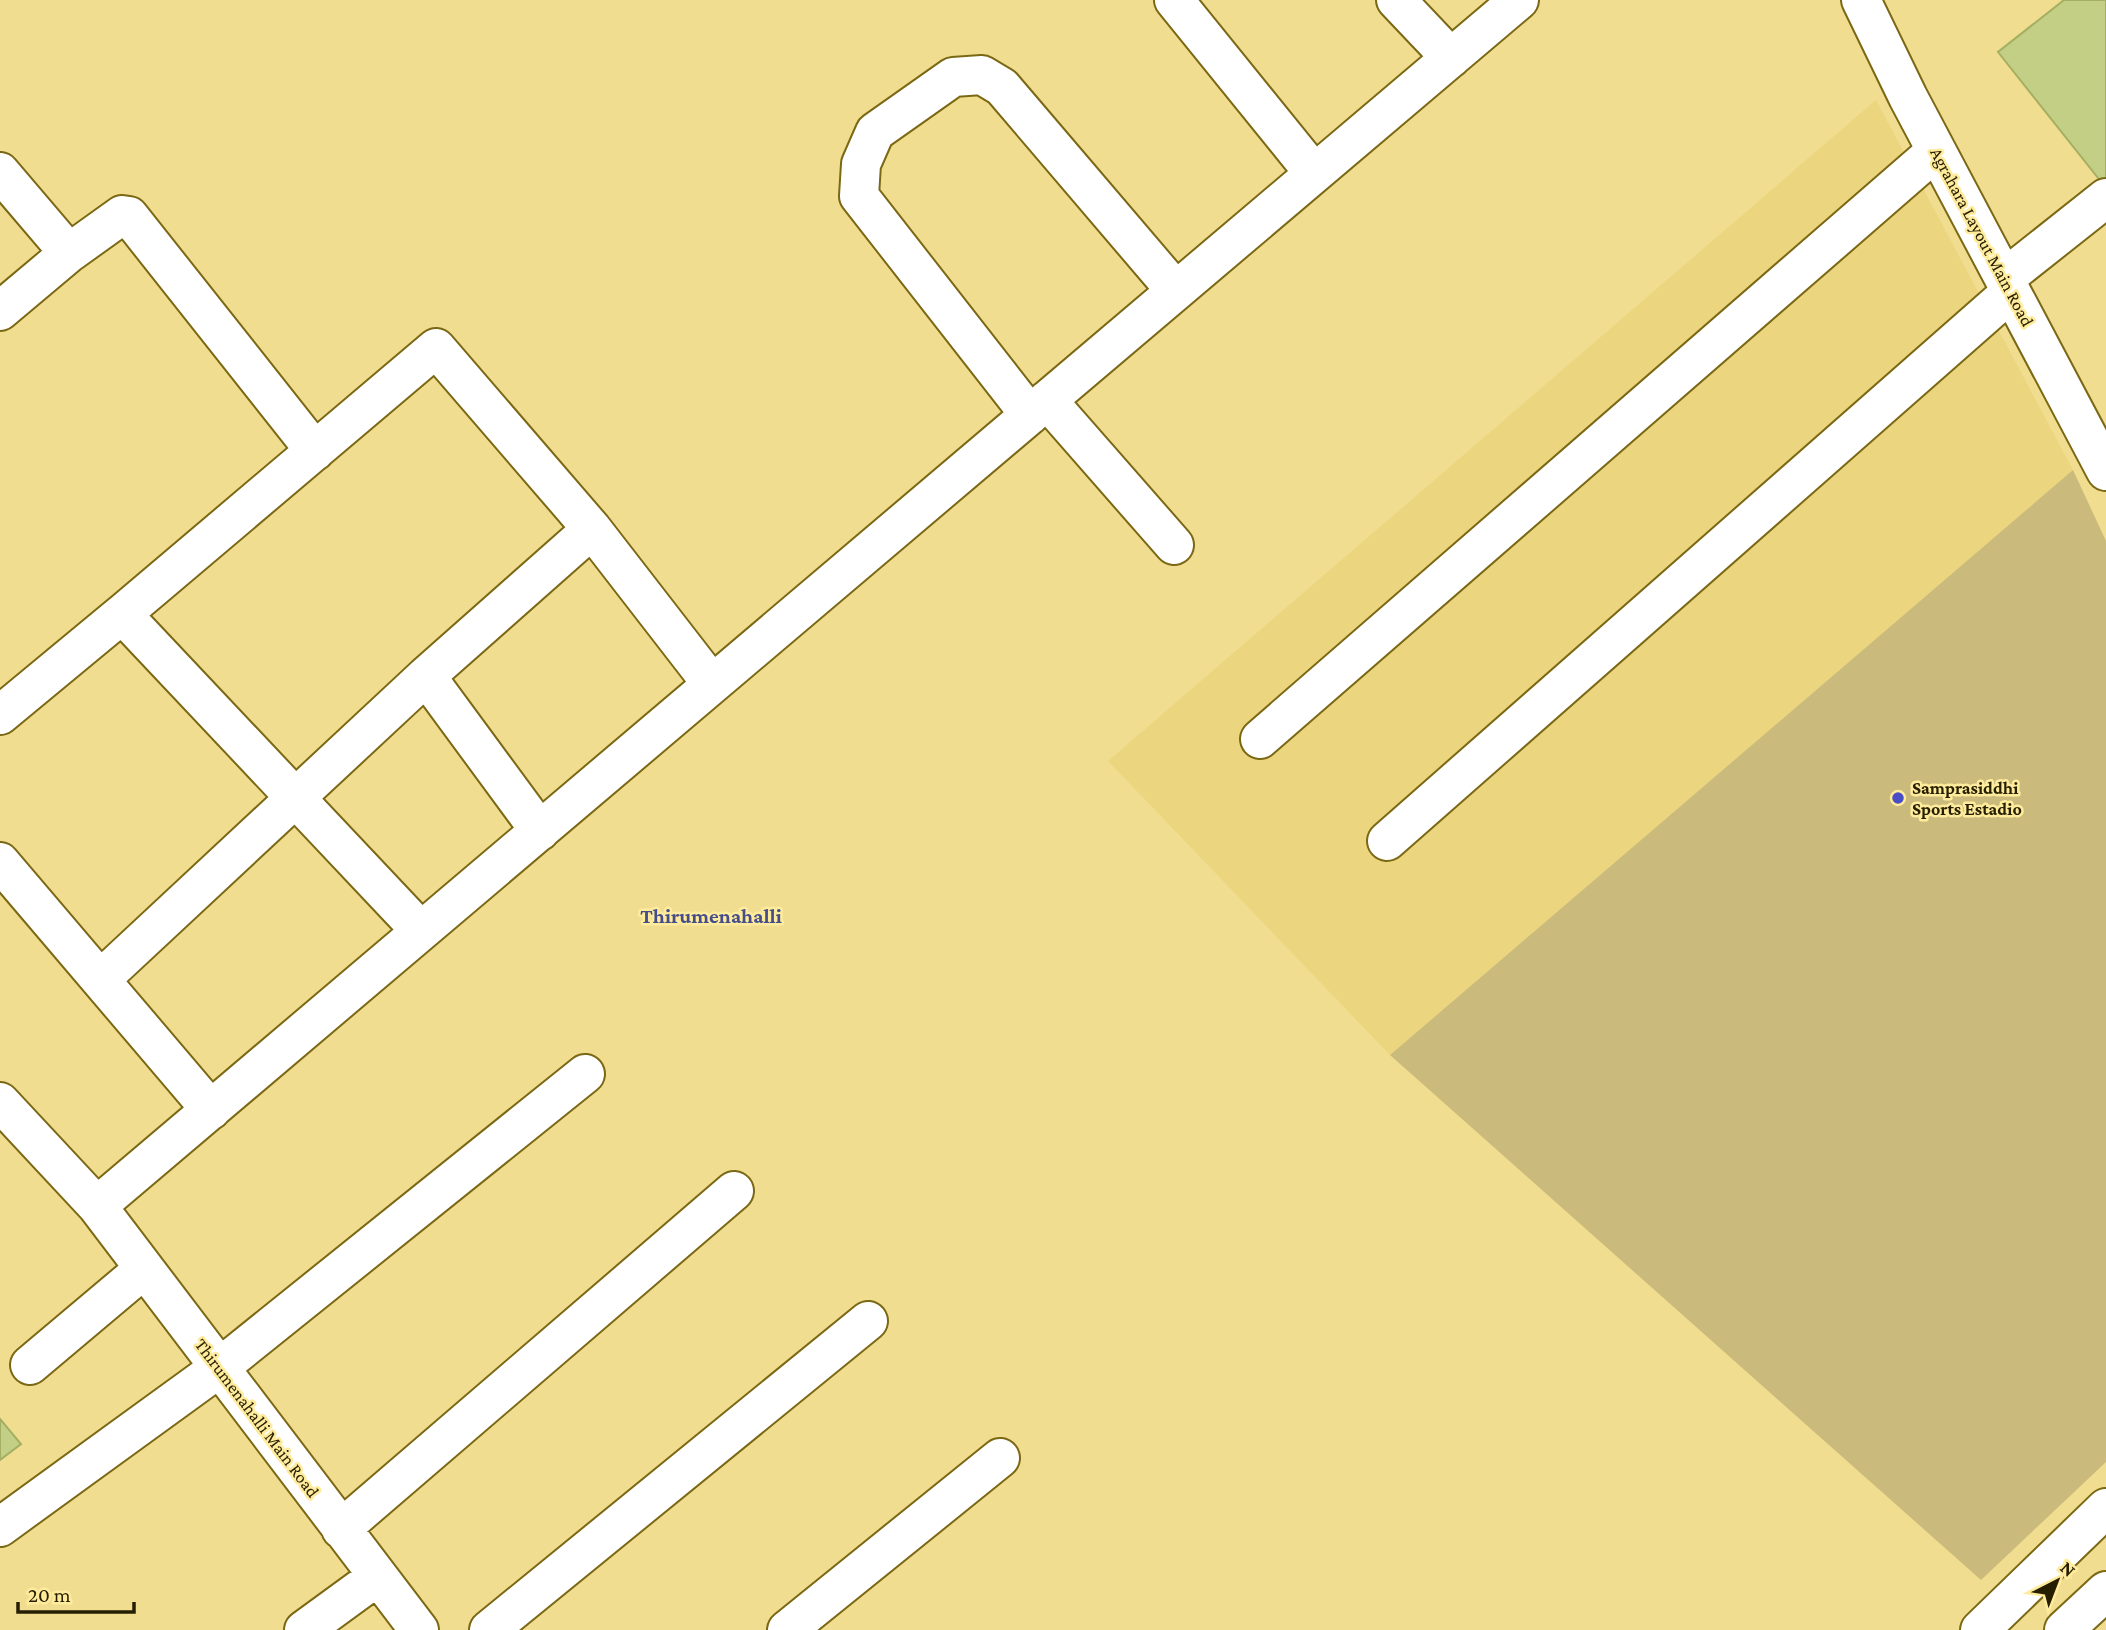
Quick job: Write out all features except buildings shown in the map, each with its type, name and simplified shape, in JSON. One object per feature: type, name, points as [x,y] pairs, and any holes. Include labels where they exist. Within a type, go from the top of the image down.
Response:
[{"type":"street","points":[[1174,0],[1314,173]]},
{"type":"street","points":[[1396,0],[1451,58]]},
{"type":"street","points":[[97,1206],[1519,0]]},
{"type":"street","name":"Agrahara Layout Main Road","points":[[1861,0],[1936,151],[2102,451]]},
{"type":"street","points":[[1174,545],[1038,407],[859,196],[861,164],[876,132],[953,77],[982,75],[1002,87],[1176,291]]},
{"type":"street","points":[[1260,739],[1936,151]]},
{"type":"street","points":[[0,172],[69,253]]},
{"type":"street","points":[[1387,841],[2106,198]]},
{"type":"street","points":[[0,311],[69,253],[122,215],[129,216],[315,451]]},
{"type":"street","points":[[0,715],[436,348],[592,529],[712,684]]},
{"type":"street","points":[[101,979],[426,676],[592,529]]},
{"type":"street","points":[[122,614],[421,931]]},
{"type":"street","points":[[426,676],[540,831]]},
{"type":"street","points":[[0,862],[211,1110]]},
{"type":"street","points":[[0,1527],[219,1368],[585,1074]]},
{"type":"street","name":"Thirumenahalli Main Road","points":[[0,1102],[97,1206],[419,1630]]},
{"type":"street","points":[[341,1529],[734,1191]]},
{"type":"street","points":[[30,1365],[144,1269]]},
{"type":"street","points":[[489,1630],[868,1321]]},
{"type":"street","points":[[787,1630],[1000,1458]]},
{"type":"street","points":[[1979,1630],[2106,1508]]},
{"type":"street","points":[[304,1630],[377,1576]]},
{"type":"street","points":[[2064,1630],[2106,1591]]},
{"type":"shaded area","points":[[1876,100],[2073,470],[1390,1055],[1108,761]]},
{"type":"shaded area","name":"Samprasiddhi Sports Estadio","points":[[2073,470],[2106,541],[2106,1462],[1981,1580],[1390,1055]]},
{"type":"place","name":"Samprasiddhi Sports Estadio","points":[[1898,798]]},
{"type":"district","name":"Thirumenahalli","points":[[711,916]]}]
